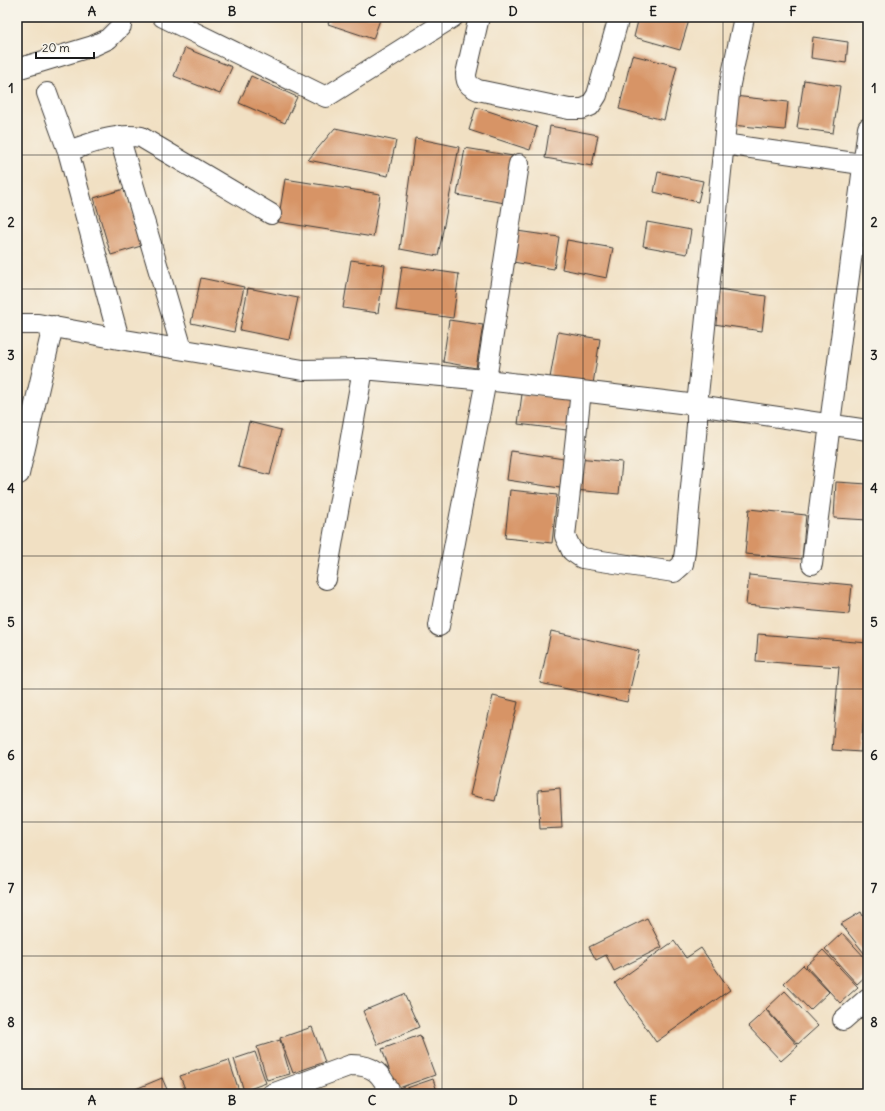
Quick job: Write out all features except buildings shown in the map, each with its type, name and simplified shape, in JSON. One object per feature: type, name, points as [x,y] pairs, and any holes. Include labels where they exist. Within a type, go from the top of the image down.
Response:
[{"type":"street","points":[[17,69],[93,46],[108,39],[121,26],[122,17]]},
{"type":"street","points":[[163,17],[326,96],[453,17]]},
{"type":"street","points":[[479,17],[466,74],[466,80],[470,86],[478,90],[569,109],[582,109],[590,106],[597,95],[619,17]]},
{"type":"street","points":[[581,391],[565,536],[572,551],[582,558],[674,572],[683,564],[685,551],[697,425],[697,405],[730,84],[744,17]]},
{"type":"street","points":[[47,93],[68,151],[119,339]]},
{"type":"street","points":[[812,564],[829,425],[866,164],[868,128]]},
{"type":"street","points":[[68,151],[111,137],[128,135],[140,138],[271,214]]},
{"type":"street","points":[[119,136],[182,349]]},
{"type":"street","points":[[724,144],[866,164]]},
{"type":"street","points":[[439,626],[486,380],[519,164]]},
{"type":"street","points":[[19,318],[38,324],[119,339],[303,370],[363,369],[486,380],[697,405],[868,430]]},
{"type":"street","points":[[19,474],[53,326]]},
{"type":"street","points":[[326,579],[363,369]]},
{"type":"street","points":[[843,1020],[868,998]]},
{"type":"street","points":[[272,1094],[302,1089],[351,1065],[369,1067],[377,1072],[383,1079],[391,1094]]}]
